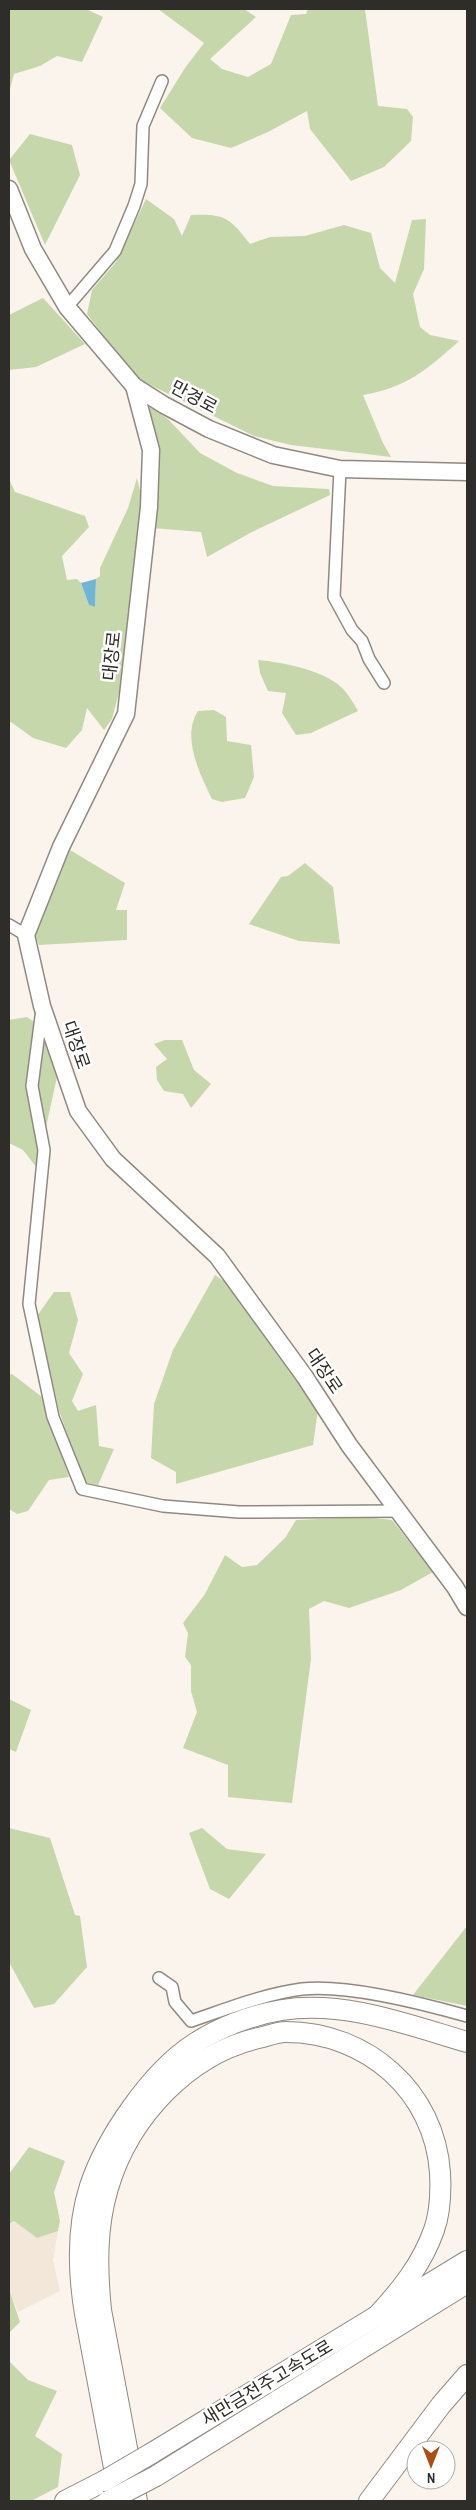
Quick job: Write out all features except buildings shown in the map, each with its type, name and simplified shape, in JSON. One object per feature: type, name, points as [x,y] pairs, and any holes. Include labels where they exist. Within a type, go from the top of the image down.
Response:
[{"type":"highway","points":[[120,2501],[85,2314],[81,2288],[80,2255],[82,2221],[96,2169],[114,2135],[142,2095],[192,2045],[216,2030],[282,2010],[317,2008],[355,2012],[402,2023],[467,2042]]},
{"type":"highway","points":[[138,2501],[101,2310],[98,2282],[100,2224],[108,2188],[118,2161],[134,2131],[159,2098],[186,2073],[217,2051],[251,2039],[285,2032],[325,2037],[352,2045],[378,2060],[399,2078],[416,2099],[430,2125],[439,2156],[441,2190],[434,2228],[418,2266],[378,2316]]},
{"type":"highway","name":"새만금전주고속도로","points":[[65,2501],[152,2453],[467,2261]]},
{"type":"highway","name":"새만금전주고속도로","points":[[108,2501],[156,2476],[467,2283]]},
{"type":"highway","points":[[369,2501],[441,2405],[467,2375]]},
{"type":"street","points":[[67,307],[115,251],[141,184],[143,126],[162,81]]},
{"type":"street","name":"만경로","points":[[9,189],[33,250],[67,307],[134,386],[164,405],[209,429],[273,455],[340,469],[467,472]]},
{"type":"street","name":"대장로","points":[[134,386],[152,450],[149,507],[126,714],[61,847],[26,935],[42,1006],[78,1112],[113,1159],[217,1256],[305,1377],[349,1444],[455,1587],[467,1607]]},
{"type":"street","points":[[340,469],[334,597],[352,630],[362,640],[369,659],[384,683]]},
{"type":"street","points":[[9,925],[26,935]]},
{"type":"street","points":[[42,1006],[32,1086],[44,1150],[29,1304],[53,1417],[82,1489],[163,1506],[239,1512],[400,1512]]},
{"type":"street","points":[[159,1978],[172,1986],[176,2002],[192,2021],[265,1997],[302,1989],[348,1989],[467,2016]]},
{"type":"shaded area","points":[[14,2221],[37,2238],[58,2231],[53,2260],[60,2291],[18,2312],[9,2289],[9,2224]]},
{"type":"green space","points":[[9,9],[86,9],[103,17],[82,62],[57,56],[40,66],[14,74],[9,93]]},
{"type":"green space","points":[[158,9],[244,9],[256,17],[210,59],[222,69],[248,77],[271,64],[291,15],[306,14],[308,9],[365,9],[378,106],[407,109],[413,117],[411,141],[384,167],[351,181],[310,129],[307,111],[268,132],[231,148],[192,138],[160,108],[185,68],[204,43]]},
{"type":"green space","points":[[30,134],[72,145],[80,175],[45,245],[9,160]]},
{"type":"green space","points":[[146,199],[174,219],[182,236],[191,215],[212,215],[225,219],[237,228],[250,244],[270,237],[305,236],[344,225],[371,233],[380,268],[395,283],[412,220],[426,219],[424,269],[413,294],[420,327],[430,335],[459,341],[416,376],[392,388],[363,395],[383,443],[391,457],[291,445],[254,436],[136,378],[87,314],[92,290],[116,262]]},
{"type":"green space","points":[[43,298],[85,344],[36,367],[9,370],[9,315]]},
{"type":"green space","points":[[150,407],[168,419],[200,453],[237,473],[273,486],[329,489],[330,495],[250,533],[207,557],[201,532],[152,528]]},
{"type":"green space","points":[[137,478],[143,503],[124,674],[112,719],[104,730],[87,708],[82,730],[66,748],[33,738],[11,722],[9,723],[9,479],[15,492],[85,516],[89,527],[62,556],[67,580],[77,579],[81,583],[89,605],[95,607],[96,579],[100,576],[100,568],[128,508]]},
{"type":"green space","points":[[258,660],[292,665],[328,678],[345,691],[358,711],[311,733],[296,735],[282,713],[286,693],[268,691],[260,673]]},
{"type":"green space","points":[[214,710],[226,717],[227,741],[251,745],[254,777],[245,798],[222,802],[212,799],[198,767],[192,744],[191,732],[193,721],[198,711]]},
{"type":"green space","points":[[70,850],[125,883],[116,910],[127,910],[127,940],[39,945],[34,932]]},
{"type":"green space","points":[[305,863],[333,887],[340,944],[299,941],[249,924],[281,877],[288,876]]},
{"type":"green space","points":[[27,1017],[44,1029],[57,1077],[37,1168],[23,1150],[9,1143],[9,1020]]},
{"type":"green space","points":[[165,1040],[182,1040],[194,1070],[211,1084],[191,1108],[183,1094],[164,1091],[157,1080],[156,1067],[167,1059],[154,1044]]},
{"type":"green space","points":[[215,1275],[227,1283],[318,1410],[313,1445],[176,1484],[176,1472],[151,1458],[154,1404],[173,1350]]},
{"type":"green space","points":[[54,1292],[70,1292],[78,1320],[69,1353],[83,1374],[72,1401],[78,1411],[96,1405],[99,1446],[114,1449],[98,1485],[83,1482],[59,1410],[37,1316]]},
{"type":"green space","points":[[12,1374],[42,1397],[69,1477],[49,1480],[28,1511],[17,1514],[9,1509],[9,1375]]},
{"type":"green space","points":[[365,1517],[392,1520],[433,1572],[401,1590],[349,1608],[324,1601],[309,1609],[311,1659],[292,1803],[228,1797],[228,1765],[183,1748],[197,1712],[191,1691],[191,1665],[185,1657],[188,1633],[183,1623],[205,1594],[225,1555],[242,1567],[257,1565],[285,1538],[296,1520]]},
{"type":"green space","points":[[9,1699],[31,1710],[16,1752],[9,1749]]},
{"type":"green space","points":[[9,1828],[50,1838],[75,1915],[80,1916],[87,1967],[54,2004],[34,2008],[9,1962]]},
{"type":"green space","points":[[202,1828],[227,1849],[266,1854],[229,1899],[210,1889],[189,1833]]},
{"type":"green space","points":[[467,1926],[467,2006],[413,1995]]},
{"type":"green space","points":[[29,2147],[65,2161],[54,2192],[60,2221],[58,2231],[37,2238],[14,2221],[9,2224],[9,2174]]},
{"type":"green space","points":[[9,2289],[20,2322],[9,2333]]},
{"type":"green space","points":[[9,2361],[28,2380],[57,2391],[35,2436],[62,2454],[58,2487],[31,2501],[9,2501]]},
{"type":"water","points":[[96,579],[95,607],[89,605],[81,583]]}]
